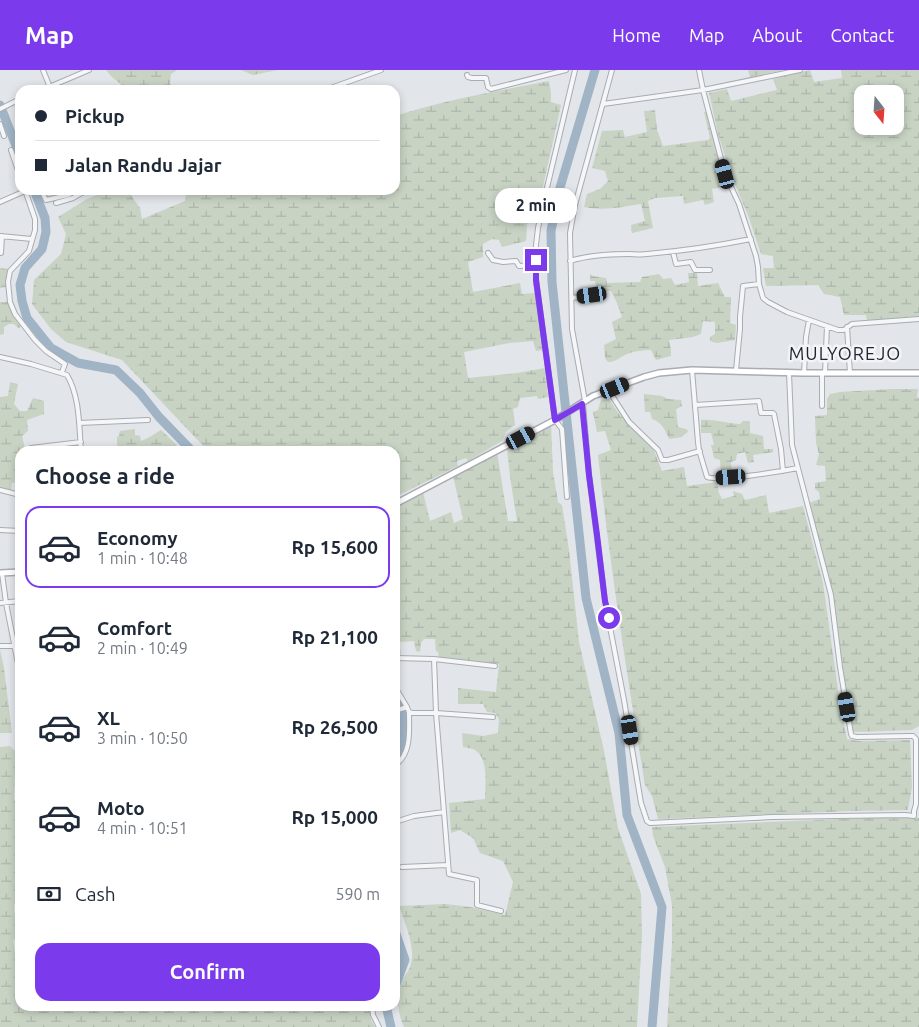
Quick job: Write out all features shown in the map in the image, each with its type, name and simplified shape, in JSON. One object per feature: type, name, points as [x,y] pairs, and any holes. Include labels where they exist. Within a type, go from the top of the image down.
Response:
[{"type":"street","points":[[42,70],[50,85]]},
{"type":"street","points":[[57,85],[89,70]]},
{"type":"street","points":[[339,85],[381,70]]},
{"type":"street","points":[[467,75],[472,78],[486,78],[488,87],[491,89],[566,70]]},
{"type":"street","points":[[567,498],[562,429],[556,419],[533,265],[538,228],[575,70]]},
{"type":"street","points":[[612,70],[575,206],[570,233],[572,329],[605,601],[626,708],[641,802],[647,822],[772,817],[919,816]]},
{"type":"street","points":[[699,70],[725,174],[737,200],[756,256],[759,284],[763,298],[787,312],[841,330],[850,325],[919,319]]},
{"type":"street","points":[[603,104],[703,90],[800,70]]},
{"type":"street","points":[[0,109],[15,102]]},
{"type":"street","points":[[0,124],[4,136]]},
{"type":"street","points":[[11,150],[15,162]]},
{"type":"street","points":[[0,202],[15,195]]},
{"type":"street","points":[[27,195],[35,219],[35,230],[28,254],[10,271],[8,282],[10,302],[15,314],[35,340],[46,351],[65,364],[62,372]]},
{"type":"street","points":[[44,195],[46,200],[64,195]]},
{"type":"street","points":[[56,203],[78,195]]},
{"type":"street","points":[[1,253],[1,236],[32,239]]},
{"type":"street","points":[[570,261],[602,255],[673,252],[751,239]]},
{"type":"street","points":[[673,252],[676,264],[691,262],[695,270],[710,270]]},
{"type":"street","points":[[488,253],[492,260],[503,262],[516,261],[519,266],[533,265]]},
{"type":"street","points":[[736,370],[743,286],[759,284]]},
{"type":"street","points":[[572,298],[592,295]]},
{"type":"street","points":[[804,373],[809,320]]},
{"type":"street","points":[[822,406],[827,326]]},
{"type":"street","points":[[847,327],[850,373]]},
{"type":"street","points":[[0,358],[62,372],[67,375],[78,409],[81,446]]},
{"type":"street","points":[[400,501],[556,419],[593,396],[659,373],[692,370],[789,373],[919,373]]},
{"type":"street","points":[[692,370],[700,451],[706,475],[709,478],[798,468]]},
{"type":"street","points":[[789,373],[792,445],[831,595],[851,734],[857,737],[913,736],[916,739],[918,751],[914,816]]},
{"type":"street","points":[[609,391],[629,422],[658,450],[662,460],[700,451]]},
{"type":"street","points":[[695,405],[759,401],[761,413],[774,414],[783,471]]},
{"type":"street","points":[[79,423],[148,420]]},
{"type":"street","points":[[47,446],[80,442]]},
{"type":"street","points":[[0,490],[15,494]]},
{"type":"street","points":[[0,530],[15,531]]},
{"type":"street","points":[[15,572],[1,573],[15,649]]},
{"type":"street","points":[[0,603],[15,602]]},
{"type":"street","points":[[0,646],[14,646]]},
{"type":"street","points":[[400,658],[495,666]]},
{"type":"street","points":[[434,660],[436,713],[450,874],[477,881],[477,905],[501,910]]},
{"type":"street","points":[[400,696],[409,712],[409,735],[406,750],[400,760]]},
{"type":"street","points":[[400,709],[406,707]]},
{"type":"street","points":[[409,712],[493,717]]},
{"type":"street","points":[[400,820],[414,816],[444,812]]},
{"type":"street","points":[[402,866],[448,865]]},
{"type":"street","points":[[373,1011],[379,1027]]},
{"type":"green space","points":[[106,70],[177,70],[171,74],[171,85],[122,85]]},
{"type":"green space","points":[[241,70],[278,70],[253,75]]},
{"type":"green space","points":[[748,70],[784,70],[750,77]]},
{"type":"green space","points":[[810,70],[814,82],[842,78],[841,70],[919,70],[919,316],[867,321],[866,315],[844,315],[840,297],[824,294],[818,285],[766,286],[763,268],[774,268],[773,256],[761,254],[748,215],[731,175],[718,134],[709,93],[727,89],[731,101],[777,90],[773,79]]},
{"type":"green space","points":[[549,81],[551,102],[561,105],[536,218],[527,224],[526,241],[502,247],[499,240],[492,239],[483,244],[483,257],[468,262],[473,292],[520,283],[522,294],[535,293],[543,350],[536,351],[533,341],[509,343],[464,352],[468,378],[545,368],[548,397],[538,399],[537,396],[520,398],[518,407],[513,409],[515,425],[506,432],[502,441],[468,461],[466,458],[457,461],[458,466],[400,495],[400,446],[203,446],[122,360],[66,342],[51,329],[32,304],[34,280],[61,254],[66,234],[58,217],[87,199],[97,195],[131,195],[140,208],[142,219],[185,201],[186,195],[400,195],[400,114],[491,92]]},
{"type":"green space","points":[[655,110],[657,130],[663,146],[708,140],[710,138],[704,112],[708,112],[727,186],[712,189],[714,202],[705,205],[703,200],[684,204],[683,196],[655,198],[648,201],[653,228],[632,233],[631,225],[645,221],[641,204],[605,209],[584,207],[587,194],[600,189],[608,181],[605,171],[592,168],[602,131],[623,130],[625,137],[647,132],[644,111]]},
{"type":"green space","points":[[0,268],[8,269],[6,287],[0,288]]},
{"type":"green space","points":[[688,273],[697,273],[698,286],[718,283],[725,297],[731,297],[730,323],[736,325],[735,340],[716,343],[710,341],[710,337],[715,334],[715,322],[703,321],[701,334],[669,340],[671,356],[656,360],[651,350],[642,350],[608,362],[605,358],[604,345],[616,339],[612,322],[622,317],[611,291],[597,291],[595,281],[590,281],[590,274],[606,278],[607,283],[640,282],[642,277],[659,274],[663,279],[671,278],[675,285],[689,282]]},
{"type":"green space","points":[[0,302],[8,302],[21,327],[18,328],[14,324],[9,324],[4,327],[4,334],[0,335]]},
{"type":"green space","points":[[10,382],[18,384],[14,404],[20,411],[27,411],[33,398],[44,401],[44,414],[27,420],[28,431],[22,436],[24,446],[15,446],[15,483],[12,483],[11,491],[0,489],[0,397],[8,396]]},
{"type":"green space","points":[[918,389],[917,396],[919,399],[919,726],[912,730],[854,732],[851,730],[833,594],[809,503],[820,499],[819,492],[815,489],[815,483],[826,481],[825,466],[816,465],[819,454],[816,443],[815,416],[827,415],[827,399],[830,394]]},
{"type":"green space","points":[[644,394],[681,400],[682,406],[676,409],[678,427],[686,429],[687,433],[682,437],[669,439],[661,424],[652,419],[650,412],[645,412]]},
{"type":"green space","points":[[609,399],[619,414],[653,448],[662,471],[684,467],[687,486],[717,482],[722,499],[734,496],[733,491],[742,494],[745,500],[766,495],[769,513],[803,506],[823,583],[840,704],[847,739],[859,741],[910,740],[912,787],[908,810],[658,819],[652,796],[645,785],[619,620],[598,455],[611,450],[605,431],[597,432],[593,412],[598,410],[601,400]]},
{"type":"green space","points":[[701,420],[740,424],[743,421],[750,421],[750,433],[763,436],[764,449],[773,449],[773,452],[753,455],[754,462],[748,463],[745,452],[737,454],[736,460],[731,462],[732,474],[721,474],[720,460],[714,458],[711,445],[714,445],[711,433],[701,433]]},
{"type":"green space","points":[[551,424],[553,472],[558,502],[562,505],[569,550],[579,642],[604,751],[618,828],[641,894],[642,935],[637,1027],[404,1027],[400,1015],[400,989],[402,981],[409,970],[412,950],[400,906],[446,904],[505,915],[513,882],[503,861],[480,853],[473,838],[460,830],[451,833],[449,803],[485,799],[485,772],[482,759],[475,750],[463,747],[462,733],[483,736],[498,733],[499,719],[495,713],[487,712],[483,704],[458,704],[458,688],[496,692],[499,664],[439,657],[436,651],[435,639],[424,639],[421,643],[420,652],[416,651],[414,641],[400,642],[400,504],[423,492],[430,521],[451,512],[454,523],[463,519],[453,476],[497,452],[508,521],[517,521],[507,448]]},
{"type":"green space","points":[[135,429],[135,435],[140,436],[141,441],[161,430],[177,445],[117,446],[117,437],[120,431]]},
{"type":"green space","points":[[0,650],[4,668],[12,733],[0,733]]},
{"type":"green space","points":[[10,746],[15,751],[15,940],[13,940],[15,952],[15,1011],[370,1011],[371,1020],[375,1027],[0,1027],[0,747]]},
{"type":"green space","points":[[866,818],[919,818],[919,1027],[667,1027],[672,945],[672,905],[665,867],[653,836],[652,827]]},
{"type":"waterway","points":[[595,70],[559,191],[551,231],[552,282],[586,598],[619,733],[627,815],[662,907],[652,1027]]},
{"type":"waterway","points":[[0,105],[15,143]]},
{"type":"waterway","points":[[36,195],[45,218],[46,232],[42,249],[25,268],[20,285],[27,318],[51,348],[78,363],[116,370],[140,393],[159,417],[187,446]]},
{"type":"waterway","points":[[400,708],[404,731],[400,752]]},
{"type":"waterway","points":[[400,946],[405,960],[400,974]]},
{"type":"waterway","points":[[387,1011],[391,1027]]},
{"type":"district","name":"MULYOREJO","points":[[845,353]]},
{"type":"route","points":[[536,260],[536,280],[555,420],[582,404],[589,475],[605,601],[609,618]]}]
